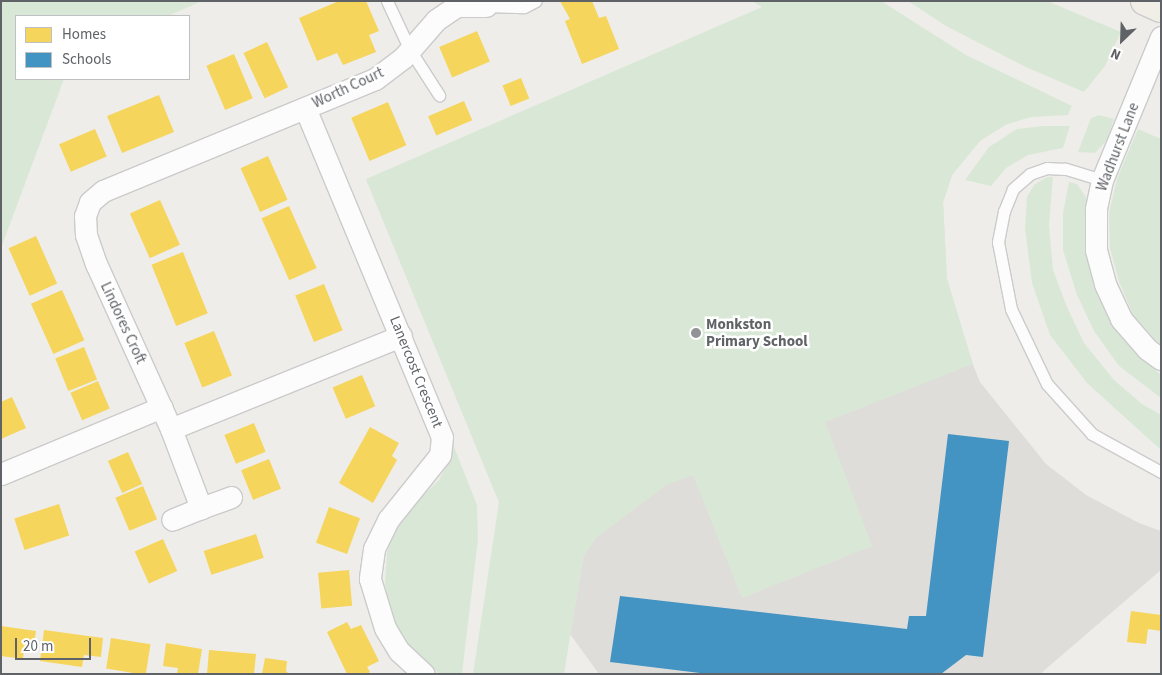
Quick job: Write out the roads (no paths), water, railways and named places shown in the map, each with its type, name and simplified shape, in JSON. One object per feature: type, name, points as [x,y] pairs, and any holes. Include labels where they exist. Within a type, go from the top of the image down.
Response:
[{"type":"highway","points":[[1145,1],[1161,8]]},
{"type":"street","name":"Worth Court","points":[[305,108],[375,79],[410,50],[436,20],[457,4],[486,6]]},
{"type":"street","name":"Wadhurst Lane","points":[[1161,37],[1102,180],[1096,209],[1096,250],[1105,284],[1121,319],[1147,349],[1161,359]]},
{"type":"street","name":"Lanercost Crescent","points":[[305,108],[442,437],[440,454],[388,520],[374,549],[370,578],[385,628],[399,651],[424,674]]},
{"type":"street","name":"Lindores Croft","points":[[201,508],[162,407],[96,264],[86,235],[85,216],[90,202],[103,191],[305,108]]},
{"type":"street","points":[[171,429],[401,336]]},
{"type":"street","points":[[1,474],[162,407]]},
{"type":"street","points":[[172,520],[231,497]]},
{"type":"lane","points":[[387,1],[410,50],[439,95]]},
{"type":"lane","points":[[486,6],[524,7],[536,1]]},
{"type":"lane","points":[[1102,180],[1065,169],[1047,168],[1030,174],[1013,189],[1004,211],[998,242],[1011,309],[1047,384],[1092,434],[1161,472]]},
{"type":"place","name":"Monkston Primary School","points":[[696,333]]}]
